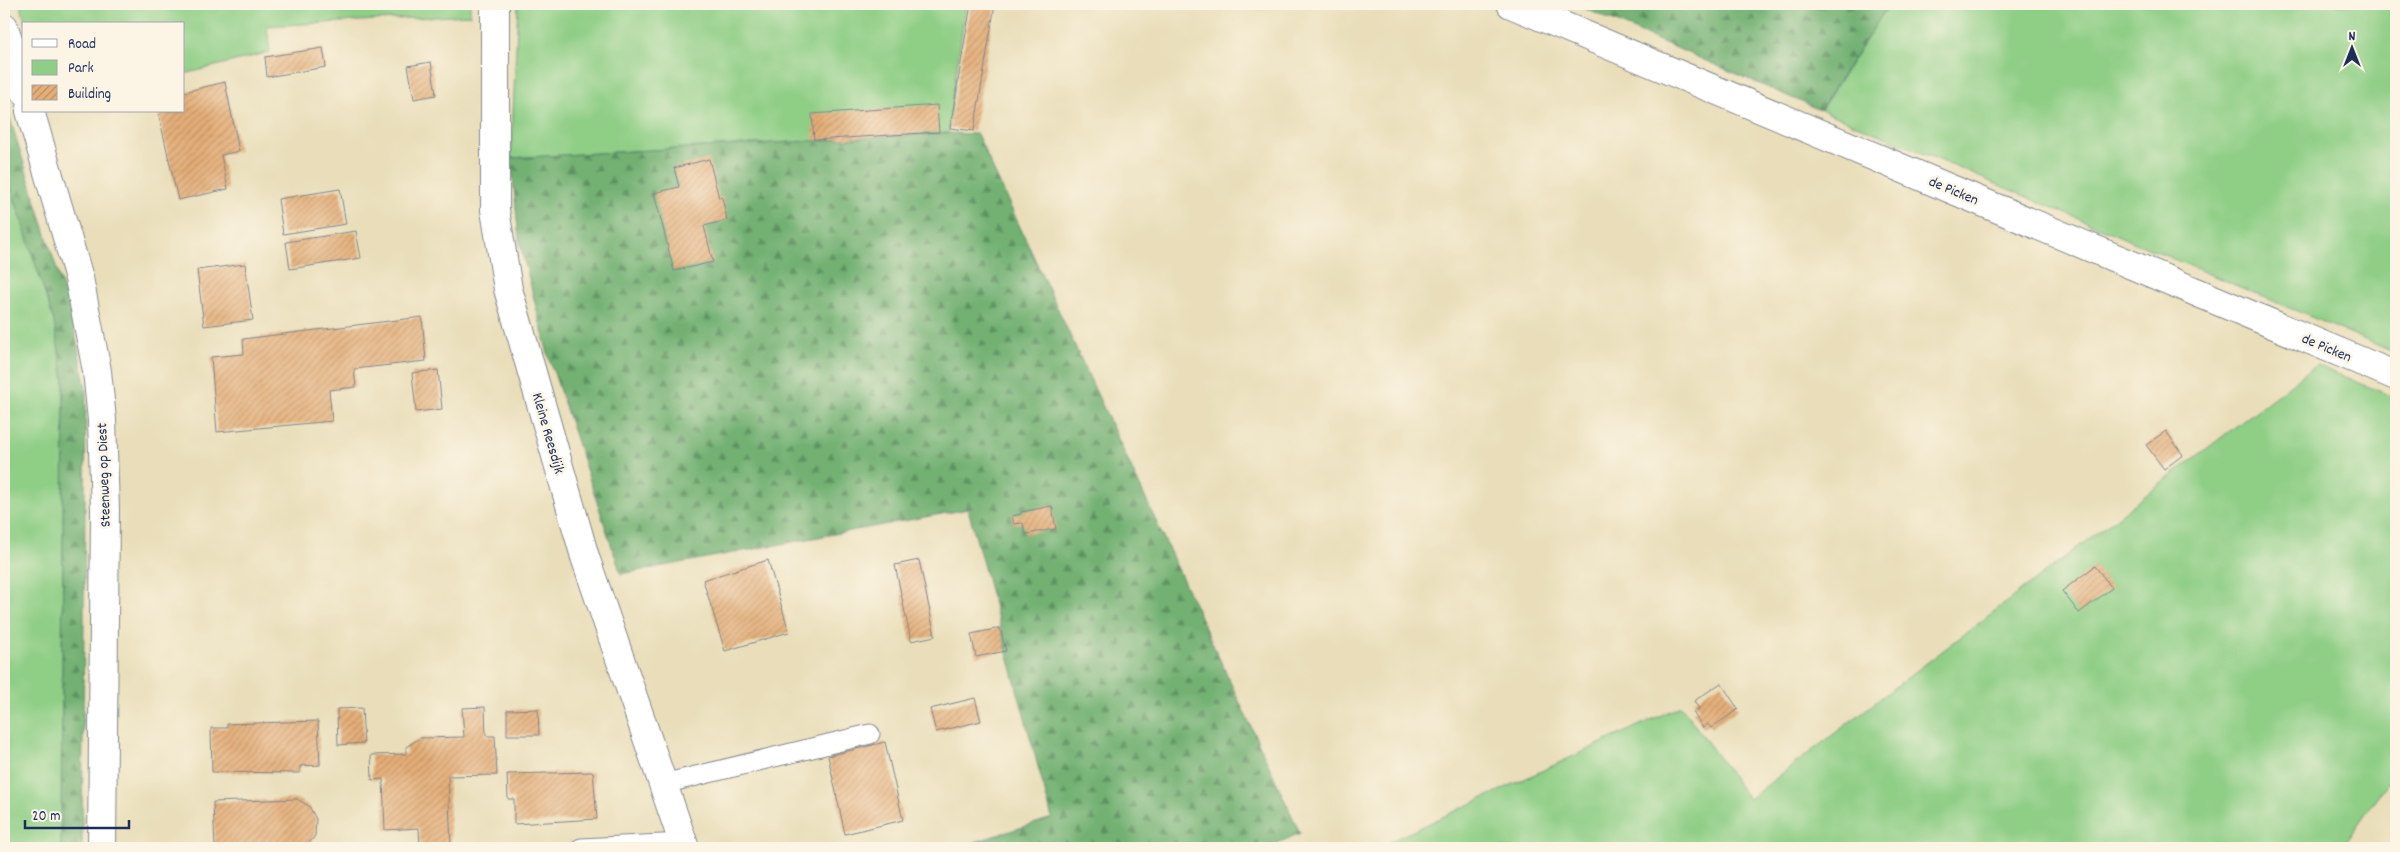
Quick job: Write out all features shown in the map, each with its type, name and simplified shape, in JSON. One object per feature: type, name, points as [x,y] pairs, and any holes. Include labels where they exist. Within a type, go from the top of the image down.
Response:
[{"type":"street","name":"Kleine Reesdijk","points":[[495,4],[495,210],[508,289],[585,557],[684,846]]},
{"type":"street","name":"de Picken","points":[[1511,4],[2396,376]]},
{"type":"street","points":[[4,27],[22,86]]},
{"type":"street","name":"Steenweg op Diest","points":[[30,112],[66,228],[79,278],[97,371],[102,420],[105,510],[102,848]]},
{"type":"lane","points":[[663,784],[870,734]]},
{"type":"lane","points":[[581,848],[684,846]]},
{"type":"green space","points":[[20,4],[470,4],[470,15],[267,26],[270,52],[185,74],[185,22],[25,22]]},
{"type":"green space","points":[[518,4],[966,4],[948,133],[511,158]]},
{"type":"green space","points":[[1574,4],[1889,4],[1820,110]]},
{"type":"green space","points":[[1889,4],[2396,4],[2396,353],[1821,110]]},
{"type":"green space","points":[[4,99],[72,318],[86,389],[82,848],[61,848],[64,380],[54,322],[4,165]]},
{"type":"green space","points":[[948,133],[977,134],[1300,833],[1267,848],[955,848],[1052,818],[968,509],[621,574],[549,358],[519,240],[511,158]]},
{"type":"green space","points":[[4,165],[54,322],[64,380],[61,848],[4,848]]},
{"type":"green space","points":[[2316,365],[2396,398],[2396,771],[2341,848],[1393,848],[1389,842],[1681,706],[1749,799]]},
{"type":"building","points":[[971,4],[995,4],[974,131],[950,128]]},
{"type":"building","points":[[323,48],[326,67],[267,77],[265,57]]},
{"type":"building","points":[[431,62],[436,95],[414,99],[408,66]]},
{"type":"building","points":[[225,82],[239,151],[221,155],[228,189],[178,200],[158,112],[185,112],[185,92]]},
{"type":"building","points":[[937,105],[939,132],[814,140],[812,114]]},
{"type":"building","points":[[709,159],[719,198],[722,197],[727,220],[704,226],[713,262],[674,271],[654,193],[679,187],[674,168]]},
{"type":"building","points":[[340,189],[346,224],[283,234],[278,199]]},
{"type":"building","points":[[356,231],[361,258],[290,269],[286,242]]},
{"type":"building","points":[[245,264],[253,320],[204,326],[197,270]]},
{"type":"building","points":[[422,317],[426,361],[354,369],[356,387],[329,390],[332,421],[217,432],[211,357],[244,354],[243,339]]},
{"type":"building","points":[[438,370],[442,409],[416,412],[412,373]]},
{"type":"building","points":[[2166,431],[2183,455],[2164,469],[2146,445]]},
{"type":"building","points":[[1052,506],[1056,529],[1025,534],[1023,523],[1014,524],[1012,516],[1021,514],[1021,512]]},
{"type":"building","points":[[768,560],[789,632],[725,651],[703,580]]},
{"type":"building","points":[[919,560],[935,636],[911,641],[895,565]]},
{"type":"building","points":[[2095,566],[2112,588],[2079,613],[2062,591]]},
{"type":"building","points":[[1000,628],[1006,651],[976,657],[971,634]]},
{"type":"building","points":[[1721,683],[1738,709],[1711,728],[1708,724],[1703,728],[1693,712],[1699,709],[1694,701]]},
{"type":"building","points":[[975,698],[981,721],[936,732],[930,709]]},
{"type":"building","points":[[485,707],[486,736],[495,736],[497,775],[448,776],[451,848],[420,848],[419,828],[385,830],[383,779],[372,780],[371,755],[406,754],[406,747],[420,738],[464,737],[462,708]]},
{"type":"building","points":[[362,708],[364,743],[338,745],[337,709]]},
{"type":"building","points":[[538,709],[539,735],[507,735],[507,710]]},
{"type":"building","points":[[318,721],[320,765],[300,766],[300,773],[212,772],[211,728],[227,728],[227,724]]},
{"type":"building","points":[[885,742],[903,820],[845,834],[828,756]]},
{"type":"building","points":[[593,772],[597,819],[514,824],[514,799],[508,799],[507,774]]},
{"type":"building","points":[[297,799],[309,806],[316,819],[315,836],[305,848],[215,848],[213,802]]}]
